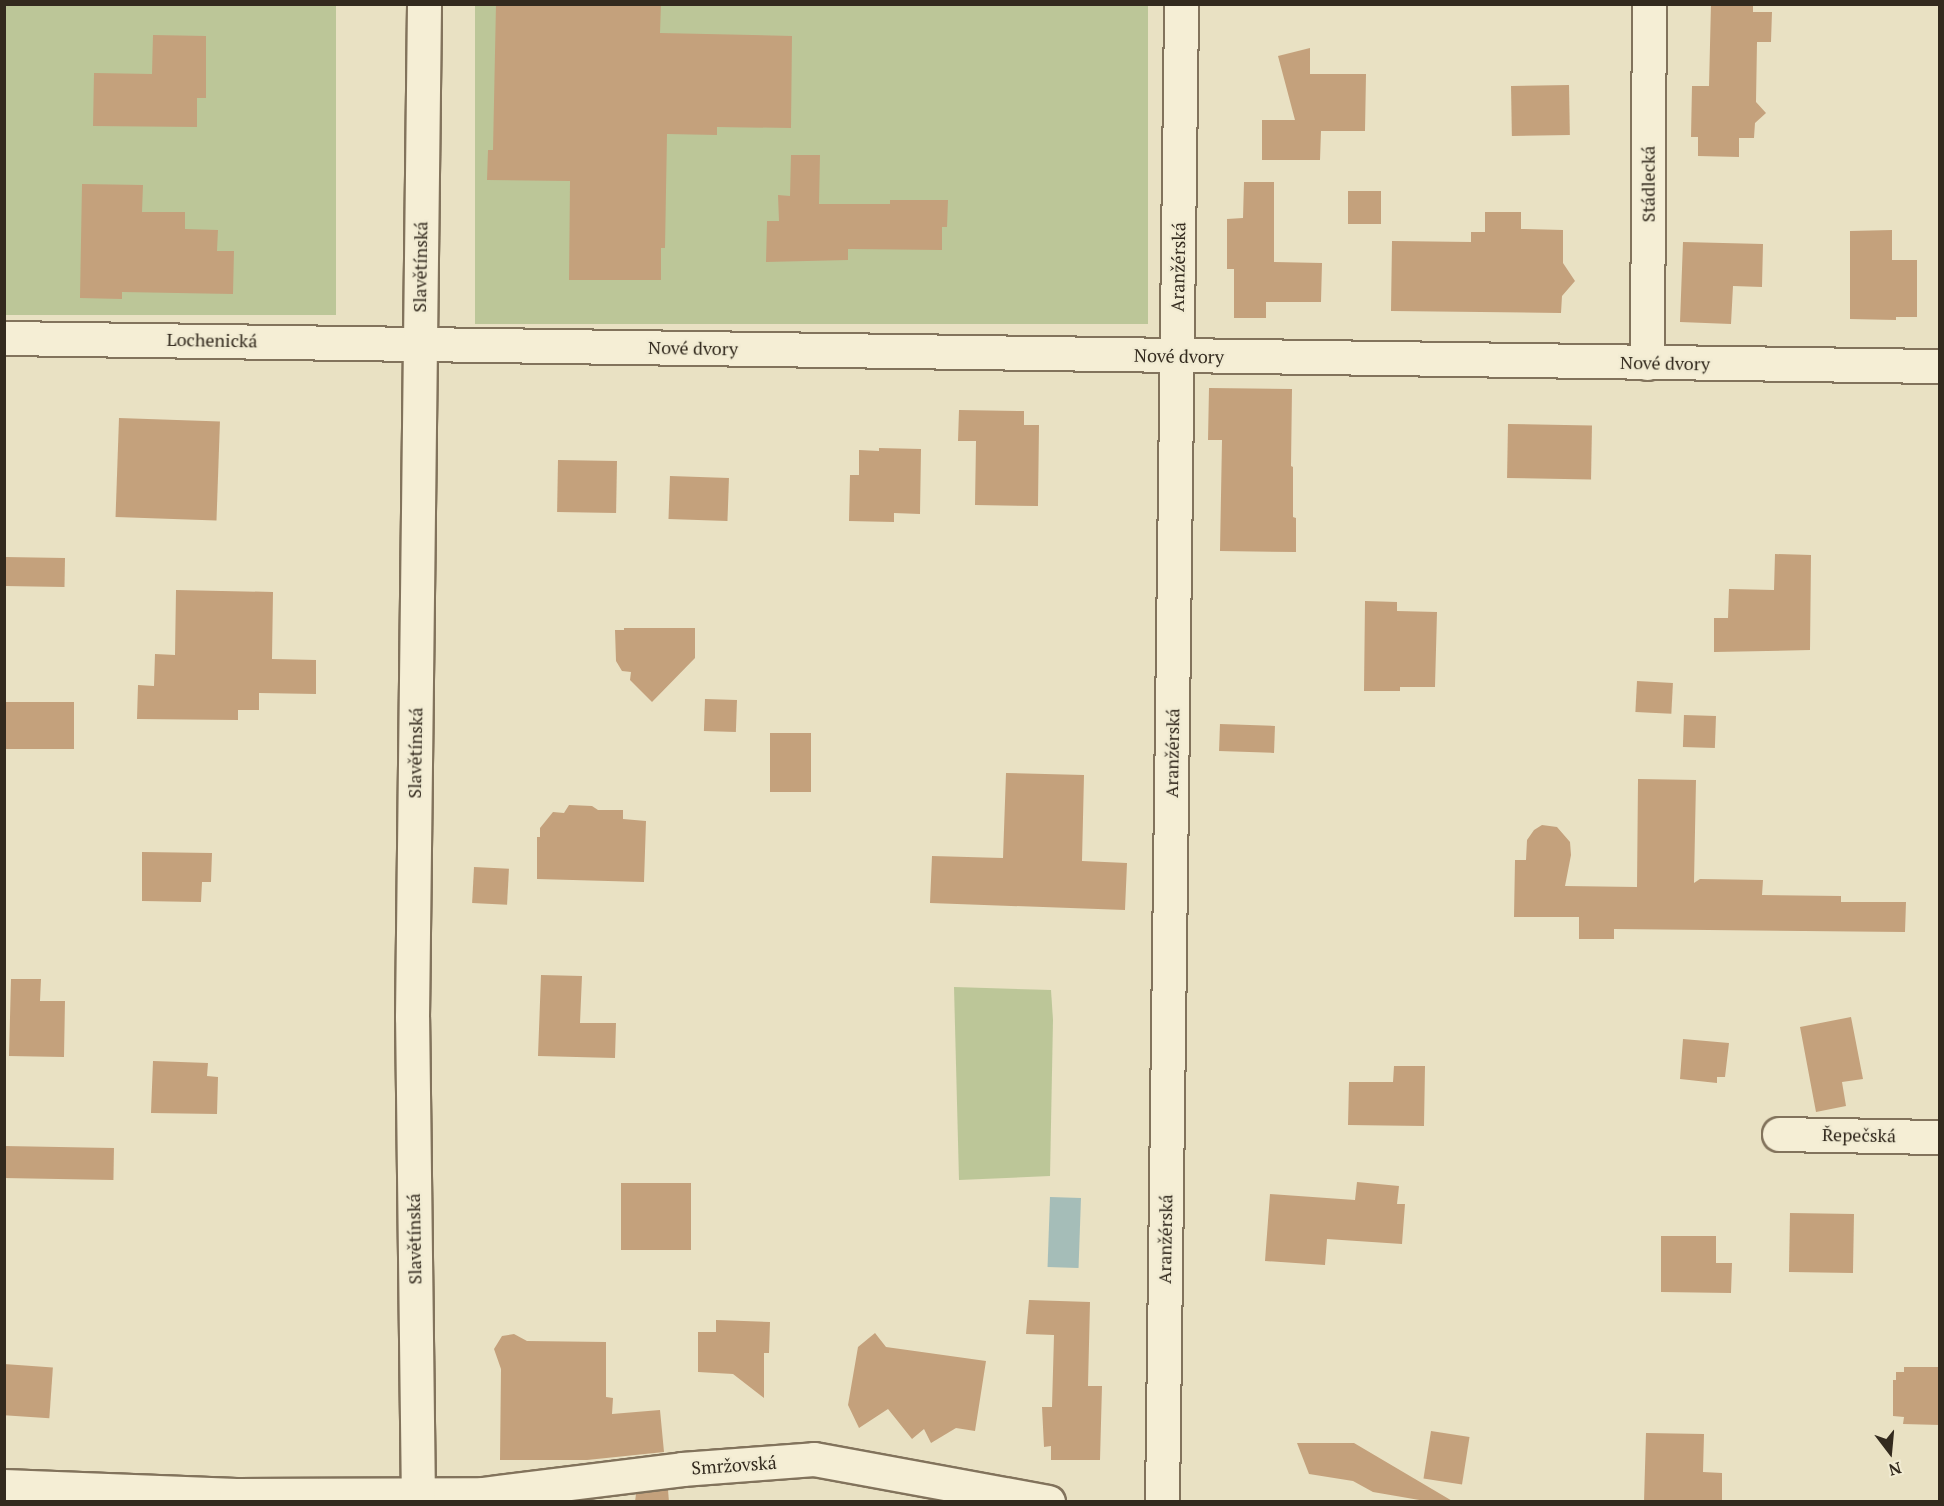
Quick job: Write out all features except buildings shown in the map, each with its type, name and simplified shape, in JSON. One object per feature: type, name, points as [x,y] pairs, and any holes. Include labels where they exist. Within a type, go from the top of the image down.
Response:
[{"type":"street","name":"Slavětínská","points":[[418,1498],[412,1017],[424,4]]},
{"type":"street","name":"Aranžérská","points":[[1162,1502],[1181,4]]},
{"type":"street","name":"Stádlecká","points":[[1647,363],[1649,4]]},
{"type":"street","name":"Lochenická","points":[[4,338],[419,342]]},
{"type":"street","name":"Nové dvory","points":[[419,342],[1177,356],[1940,366]]},
{"type":"street","name":"Řepečská","points":[[1779,1134],[1940,1137]]},
{"type":"street","name":"Smržovská","points":[[4,1486],[236,1495],[418,1498],[482,1494],[682,1469],[814,1459],[1048,1502]]},
{"type":"green space","points":[[4,5],[336,5],[336,315],[4,315]]},
{"type":"green space","points":[[475,5],[1148,5],[1148,324],[475,324]]},
{"type":"green space","points":[[954,987],[1051,990],[1053,1020],[1050,1176],[959,1180]]},
{"type":"water","points":[[1050,1197],[1081,1198],[1079,1268],[1048,1267]]}]
